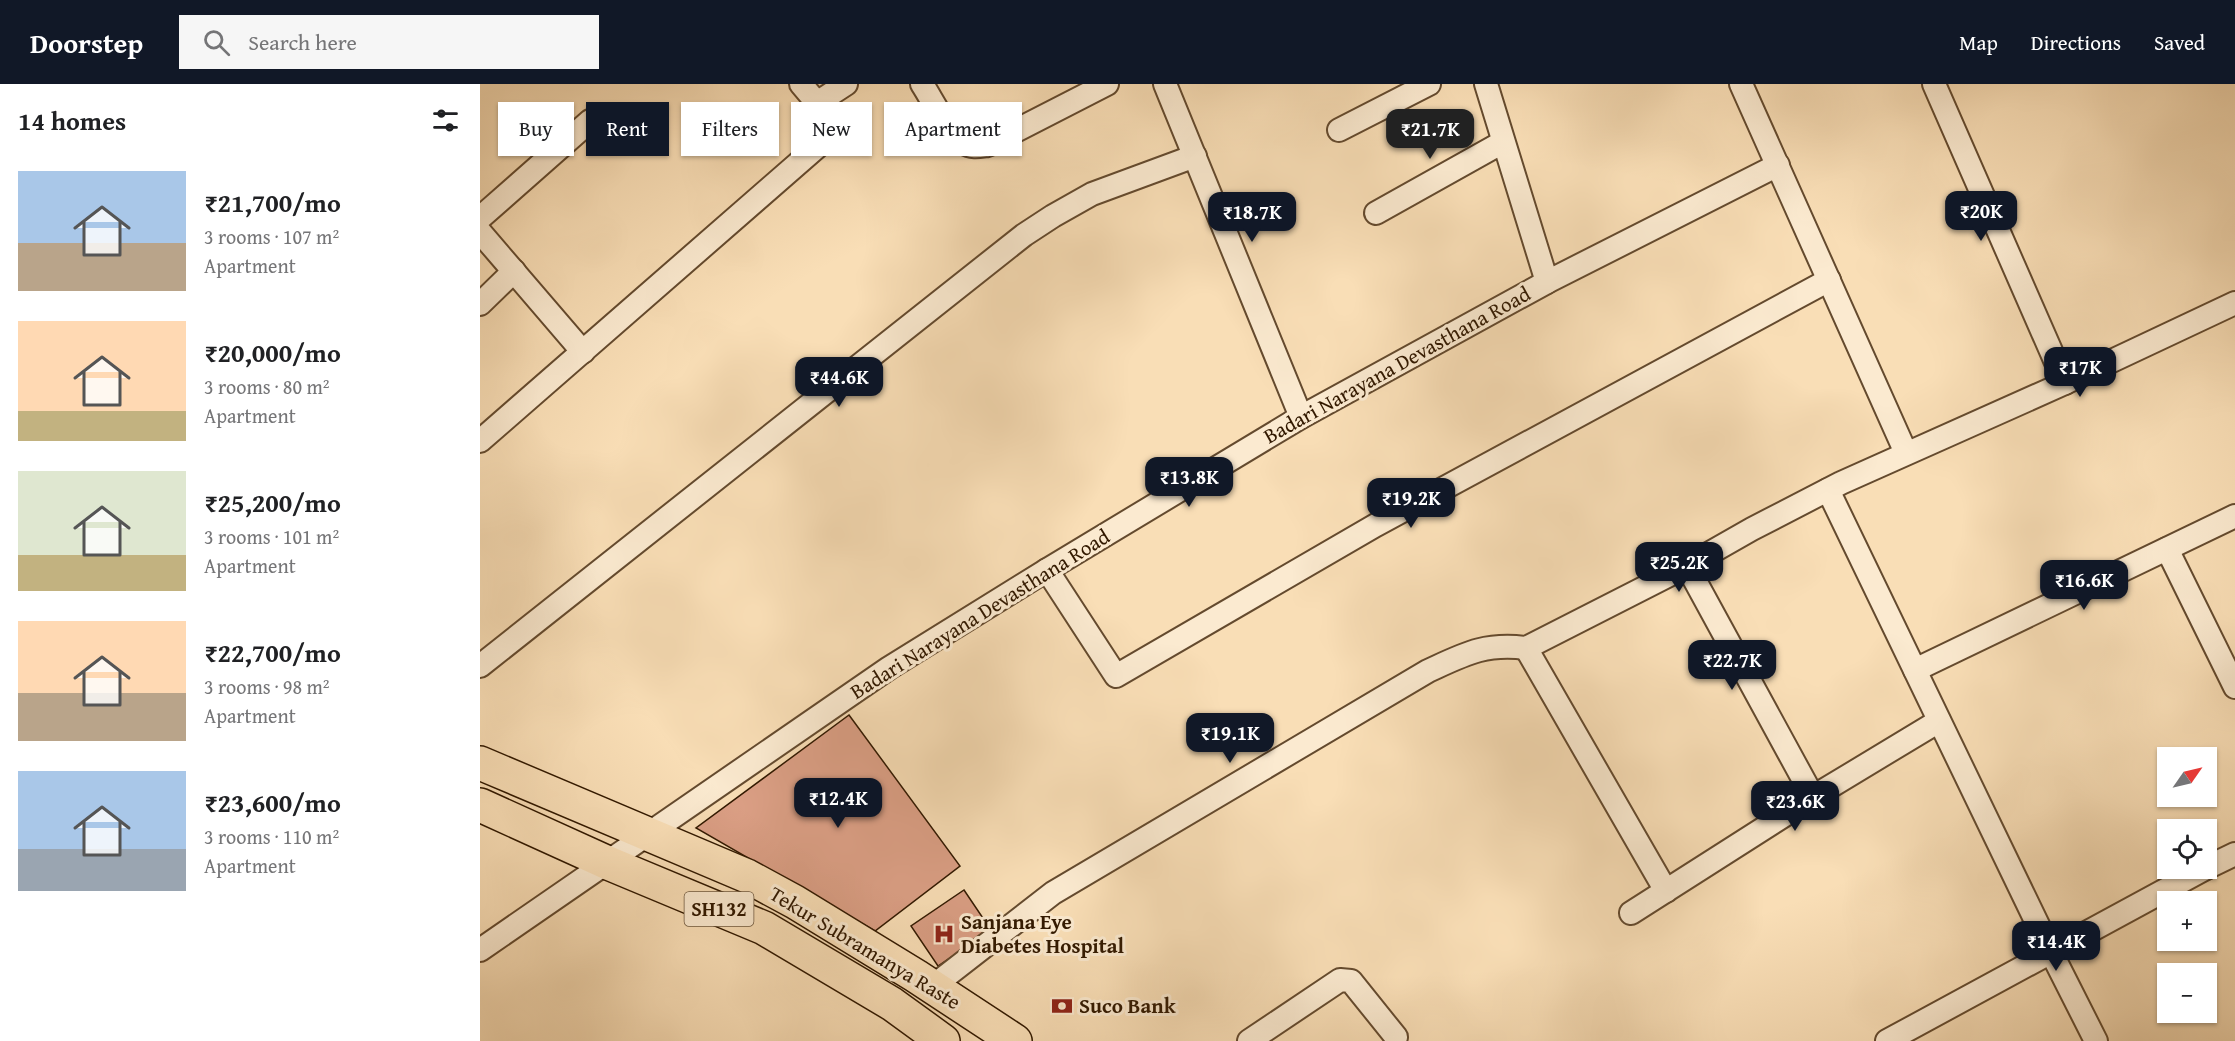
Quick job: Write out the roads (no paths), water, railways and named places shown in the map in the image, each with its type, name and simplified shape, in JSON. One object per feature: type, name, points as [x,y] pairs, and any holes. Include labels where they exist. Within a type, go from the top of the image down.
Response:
[{"type":"main road","name":"Tekur Subramanya Raste","points":[[480,763],[747,876],[786,897],[1015,1041]]},
{"type":"main road","name":"SH132","points":[[480,805],[608,863],[764,928],[892,1004],[943,1041]]},
{"type":"street","points":[[801,84],[816,102]]},
{"type":"street","points":[[819,102],[846,84]]},
{"type":"street","points":[[922,84],[956,136],[964,143],[973,146],[988,145],[1107,84]]},
{"type":"street","points":[[1339,130],[1429,84]]},
{"type":"street","points":[[1486,84],[1547,282]]},
{"type":"street","points":[[1741,84],[1906,453]]},
{"type":"street","points":[[1934,84],[2065,383]]},
{"type":"street","points":[[1168,85],[1301,417]]},
{"type":"street","points":[[480,218],[586,125]]},
{"type":"street","points":[[1376,213],[1503,142]]},
{"type":"street","points":[[480,441],[807,156]]},
{"type":"street","points":[[480,666],[1024,235],[1092,194],[1195,156]]},
{"type":"street","name":"Badari Narayana Devasthana Road","points":[[480,950],[889,668],[1047,570],[1301,417],[1547,282],[1778,165]]},
{"type":"street","points":[[480,232],[583,352]]},
{"type":"street","points":[[480,304],[513,271]]},
{"type":"street","points":[[1047,570],[1116,676],[1376,525],[1829,280]]},
{"type":"street","points":[[932,987],[1053,893],[1428,671],[1473,651],[1502,645],[1526,648],[1687,566],[1828,490],[2235,303]]},
{"type":"street","points":[[1828,490],[2050,952],[2096,1041]]},
{"type":"street","points":[[1915,670],[2235,516]]},
{"type":"street","points":[[2168,549],[2235,687]]},
{"type":"street","points":[[1687,566],[1813,797]]},
{"type":"street","points":[[1526,648],[1666,891]]},
{"type":"street","points":[[1631,913],[1813,797],[1939,721]]},
{"type":"street","points":[[2217,863],[2235,854]]},
{"type":"street","points":[[1887,1041],[2186,879]]},
{"type":"street","points":[[1249,1041],[1340,980],[1351,981],[1396,1037]]},
{"type":"place","name":"Sanjana Eye Diabetes Hospital","points":[[944,934]]},
{"type":"place","name":"Suco Bank","points":[[1062,1006]]}]
